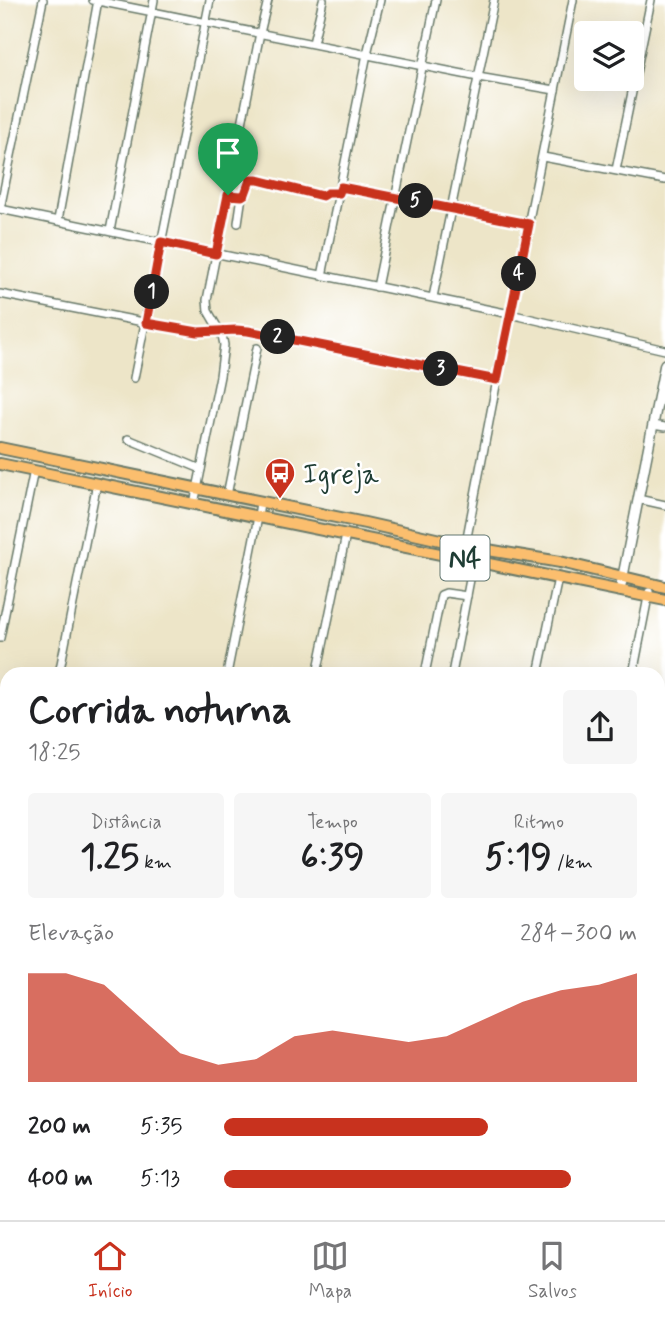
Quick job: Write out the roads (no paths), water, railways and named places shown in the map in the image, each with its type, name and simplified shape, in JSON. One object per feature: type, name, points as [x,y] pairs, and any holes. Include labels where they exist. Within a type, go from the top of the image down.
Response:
[{"type":"highway","name":"N4","points":[[0,448],[560,562],[665,587]]},
{"type":"highway","name":"N4","points":[[0,464],[665,600]]},
{"type":"street","points":[[43,0],[0,209],[510,314],[665,351]]},
{"type":"street","points":[[58,220],[96,0],[555,90]]},
{"type":"street","points":[[110,231],[154,0]]},
{"type":"street","points":[[134,378],[210,0]]},
{"type":"street","points":[[194,504],[224,345],[220,331],[206,306],[268,0]]},
{"type":"street","points":[[313,43],[323,0]]},
{"type":"street","points":[[322,276],[380,0]]},
{"type":"street","points":[[377,287],[436,0]]},
{"type":"street","points":[[433,298],[494,0]]},
{"type":"street","points":[[453,667],[467,596],[469,559],[497,380],[573,0]]},
{"type":"street","points":[[616,170],[651,0]]},
{"type":"street","points":[[543,157],[665,180]]},
{"type":"street","points":[[238,223],[242,196],[250,180],[258,180],[322,196],[340,190],[396,197],[529,224]]},
{"type":"street","points":[[228,195],[242,196]]},
{"type":"street","points":[[0,294],[184,330],[248,331],[497,380]]},
{"type":"street","points":[[227,495],[257,348]]},
{"type":"street","points":[[620,591],[665,364]]},
{"type":"street","points":[[653,425],[665,427]]},
{"type":"street","points":[[128,439],[201,468]]},
{"type":"street","points":[[0,638],[34,470]]},
{"type":"street","points":[[60,667],[97,483]]},
{"type":"street","points":[[638,499],[665,505]]},
{"type":"street","points":[[228,667],[260,502]]},
{"type":"street","points":[[318,667],[346,534]]},
{"type":"street","points":[[539,667],[558,578]]},
{"type":"street","points":[[634,667],[651,583]]},
{"type":"street","points":[[426,667],[441,596],[446,593],[467,596]]},
{"type":"place","name":"Igreja","points":[[280,500]]}]
